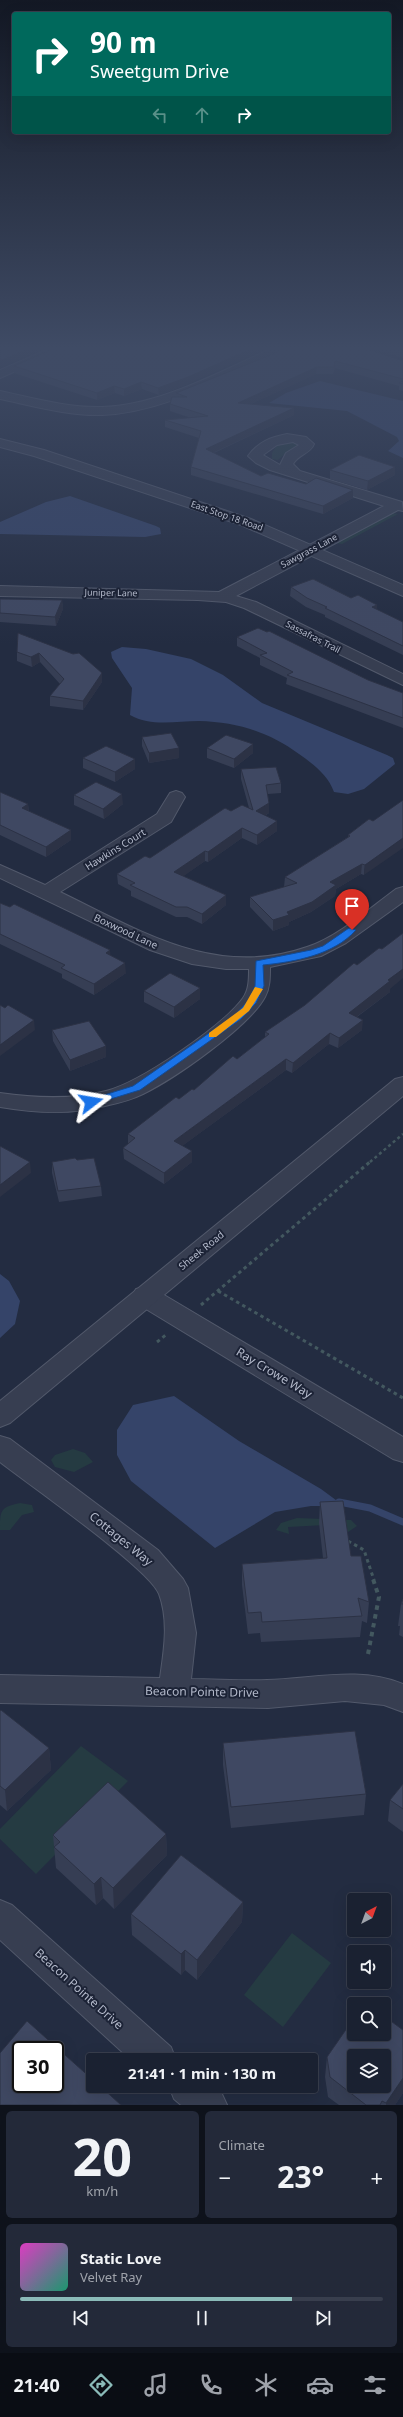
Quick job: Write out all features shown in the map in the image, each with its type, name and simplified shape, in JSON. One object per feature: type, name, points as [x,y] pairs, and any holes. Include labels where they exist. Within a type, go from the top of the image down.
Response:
[{"type":"street","name":"East Stop 18 Road","points":[[18,447],[52,457],[246,522],[403,591]]},
{"type":"street","points":[[294,474],[401,509]]},
{"type":"street","name":"Sawgrass Lane","points":[[222,597],[311,550],[401,509]]},
{"type":"street","name":"Sawgrass Lane","points":[[242,602],[327,557],[401,509]]},
{"type":"street","name":"Juniper Lane","points":[[0,591],[222,597]]},
{"type":"street","name":"Sassafras Trail","points":[[222,597],[242,602],[403,680]]},
{"type":"street","name":"Hawkins Court","points":[[46,893],[164,818],[176,797]]},
{"type":"street","name":"Boxwood Lane","points":[[0,871],[173,952],[208,961],[259,963],[300,957],[326,947],[403,893]]},
{"type":"street","points":[[0,1100],[31,1104],[76,1104],[106,1098],[137,1088],[246,1010],[260,986],[259,963]]},
{"type":"street","name":"Sheek Road","points":[[0,1416],[403,1084]]},
{"type":"street","name":"Ray Crowe Way","points":[[145,1296],[403,1451]]},
{"type":"street","name":"Cottages Way","points":[[0,1447],[148,1559],[173,1588],[181,1633],[174,1691]]},
{"type":"street","name":"Beacon Pointe Drive","points":[[0,1689],[174,1691],[268,1694],[345,1687],[386,1691],[403,1698]]},
{"type":"street","name":"Beacon Pointe Drive","points":[[0,1918],[150,2053]]},
{"type":"street","points":[[195,2093],[208,2105]]},
{"type":"path","points":[[403,1134],[218,1291],[403,1398]]},
{"type":"path","points":[[347,1541],[364,1550],[379,1597],[368,1654]]},
{"type":"shaded area","points":[[276,447],[296,447],[278,460],[272,459],[272,453]]},
{"type":"shaded area","points":[[392,513],[398,514],[342,544],[335,543]]},
{"type":"shaded area","points":[[73,1449],[85,1453],[93,1462],[74,1472],[55,1467],[51,1460],[55,1455]]},
{"type":"shaded area","points":[[20,1503],[32,1505],[34,1512],[22,1515],[10,1530],[0,1530],[0,1518],[2,1511],[8,1506]]},
{"type":"shaded area","points":[[297,1518],[351,1520],[357,1526],[348,1532],[345,1531],[344,1524],[288,1527],[289,1534],[276,1530],[281,1523]]},
{"type":"shaded area","points":[[81,1746],[128,1781],[36,1874],[0,1839],[0,1829]]},
{"type":"shaded area","points":[[292,1933],[331,1963],[283,2027],[244,1995]]},
{"type":"water","points":[[392,447],[403,447],[403,458],[388,451]]},
{"type":"water","points":[[70,496],[156,526],[160,528],[161,534],[145,537],[0,534],[0,522],[46,502]]},
{"type":"water","points":[[122,647],[146,649],[191,659],[223,675],[262,703],[387,755],[393,758],[395,764],[364,789],[348,794],[334,792],[328,780],[315,766],[288,746],[264,734],[226,723],[199,721],[155,722],[138,719],[130,715],[132,688],[112,658],[111,652]]},
{"type":"water","points":[[0,1274],[9,1281],[20,1301],[15,1324],[0,1338]]},
{"type":"water","points":[[174,1396],[239,1441],[321,1489],[344,1506],[311,1506],[275,1512],[215,1548],[131,1481],[117,1455],[117,1430],[133,1405]]},
{"type":"building","points":[[196,447],[210,447],[206,449],[261,476],[268,473],[306,484],[316,478],[353,490],[323,506],[191,467]]},
{"type":"building","points":[[359,455],[395,467],[368,481],[330,470]]},
{"type":"building","points":[[313,579],[351,598],[358,595],[377,605],[372,607],[403,622],[403,646],[325,608],[327,607],[307,598],[291,587]]},
{"type":"building","points":[[0,599],[62,600],[55,617],[0,613]]},
{"type":"building","points":[[258,628],[267,632],[269,631],[368,680],[403,693],[403,718],[287,675],[293,672],[260,655],[267,653],[237,637]]},
{"type":"building","points":[[18,633],[73,654],[79,653],[102,673],[83,701],[50,696],[64,679],[39,653],[31,657],[17,652]]},
{"type":"building","points":[[171,733],[179,748],[149,753],[142,737]]},
{"type":"building","points":[[226,735],[253,744],[234,759],[207,748]]},
{"type":"building","points":[[106,746],[135,759],[115,772],[83,758]]},
{"type":"building","points":[[276,767],[281,783],[266,785],[269,803],[256,811],[277,821],[257,835],[242,828],[208,852],[205,851],[174,872],[226,895],[202,914],[187,907],[176,907],[130,885],[135,883],[117,874],[145,856],[150,858],[225,808],[231,811],[242,805],[253,810],[241,769]]},
{"type":"building","points":[[96,782],[122,794],[103,809],[74,795]]},
{"type":"building","points":[[0,792],[28,804],[22,808],[71,830],[46,847],[0,825]]},
{"type":"building","points":[[403,800],[403,838],[365,865],[362,864],[330,882],[336,885],[312,902],[287,912],[289,915],[273,920],[250,897],[297,883],[285,877],[350,836],[348,835],[369,819],[373,821]]},
{"type":"building","points":[[0,903],[10,907],[14,904],[110,950],[106,953],[125,963],[94,984],[61,968],[65,965],[0,934]]},
{"type":"building","points":[[403,933],[403,969],[349,1013],[363,1020],[339,1038],[330,1033],[293,1063],[286,1059],[174,1141],[192,1151],[164,1173],[123,1148],[135,1138],[128,1134],[176,1097],[179,1099],[192,1089],[194,1090],[233,1056],[237,1059],[269,1034],[265,1032],[305,1005],[354,963],[357,965],[379,948],[382,949]]},
{"type":"building","points":[[170,973],[200,988],[174,1007],[144,991]]},
{"type":"building","points":[[0,1005],[5,1008],[8,1005],[34,1020],[0,1045]]},
{"type":"building","points":[[89,1021],[106,1046],[70,1060],[52,1030]]},
{"type":"building","points":[[0,1146],[30,1162],[0,1185]]},
{"type":"building","points":[[75,1158],[77,1160],[94,1158],[101,1186],[58,1191],[52,1162]]},
{"type":"building","points":[[343,1501],[351,1556],[361,1556],[369,1602],[358,1598],[362,1616],[262,1622],[261,1612],[248,1613],[242,1564],[327,1558],[320,1502]]},
{"type":"building","points":[[1,1710],[49,1748],[5,1790],[0,1786]]},
{"type":"building","points":[[355,1731],[366,1794],[231,1807],[223,1743]]},
{"type":"building","points":[[108,1782],[166,1834],[113,1888],[101,1877],[94,1884],[54,1847],[60,1842],[53,1835]]},
{"type":"building","points":[[403,1784],[403,1809],[390,1800]]},
{"type":"building","points":[[181,1855],[243,1902],[197,1960],[185,1950],[181,1954],[131,1914]]},
{"type":"building","points":[[27,2021],[49,2041],[12,2041],[12,2093],[64,2093],[64,2054],[86,2074],[86,2093],[108,2093],[121,2105],[0,2105],[0,2053]]},
{"type":"building","points":[[391,2021],[403,2030],[403,2078],[386,2103],[382,2101],[380,2105],[366,2105],[351,2093],[391,2093],[391,2049],[347,2049],[347,2090],[330,2077],[327,2057],[347,2028],[347,2041],[391,2041]]},
{"type":"waterway","points":[[339,1502],[370,1508],[403,1522]]},
{"type":"slow traffic","points":[[213,1035],[246,1010],[258,989]]},
{"type":"route","points":[[91,1102],[137,1088],[162,1072],[238,1017],[246,1010],[260,986],[259,963],[281,961],[300,957],[326,947],[352,930]]}]
